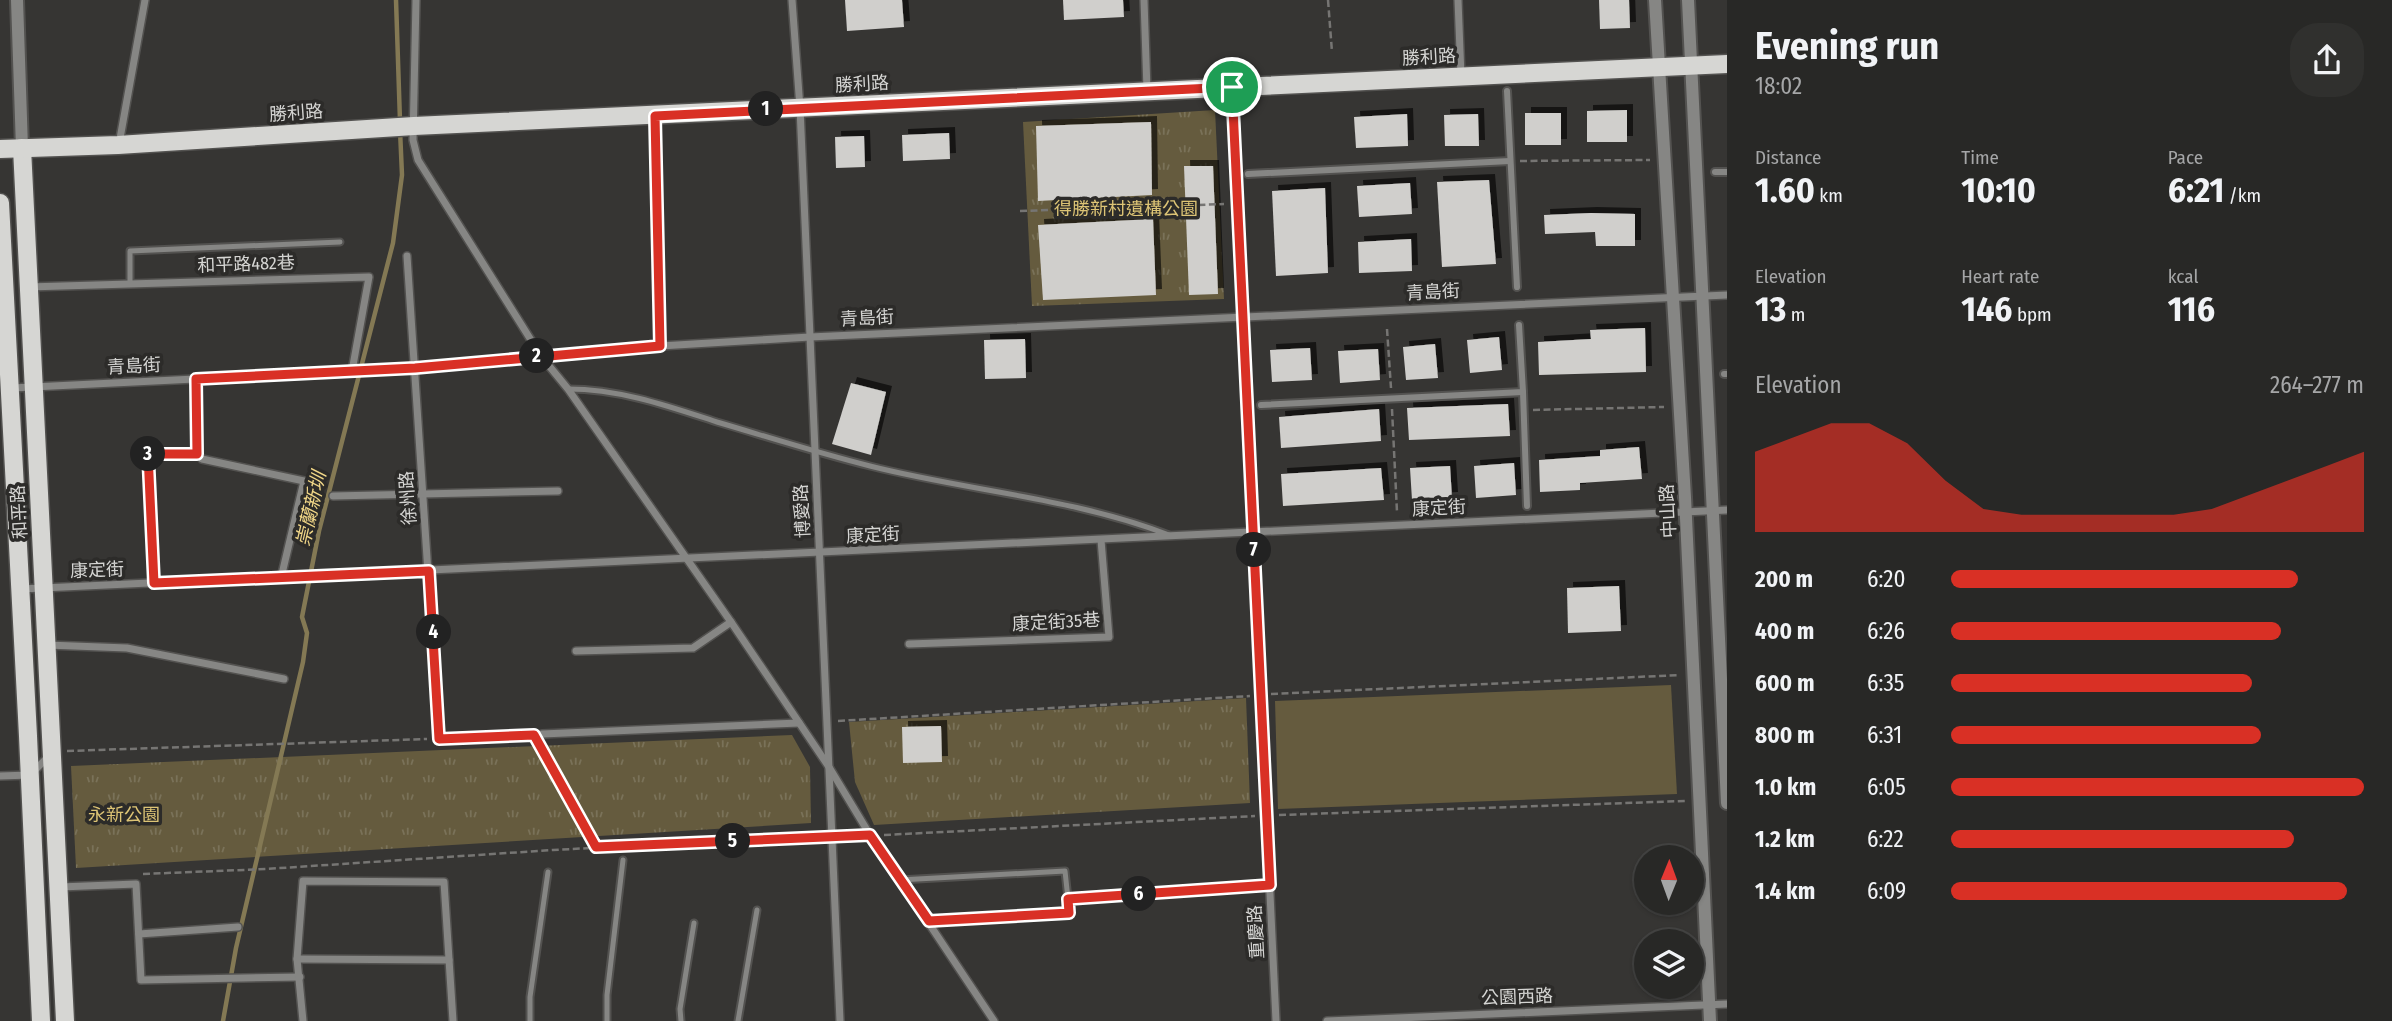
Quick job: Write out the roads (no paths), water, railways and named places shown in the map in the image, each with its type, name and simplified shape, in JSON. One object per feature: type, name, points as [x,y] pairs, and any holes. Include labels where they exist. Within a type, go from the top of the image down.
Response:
[{"type":"main road","name":"勝利路","points":[[0,149],[1727,64]]},
{"type":"main road","name":"和平路","points":[[22,148],[44,588],[48,749],[60,887],[65,1021]]},
{"type":"main road","name":"和平路","points":[[0,203],[4,333],[32,738],[30,775],[41,1021]]},
{"type":"street","name":"和平路","points":[[17,0],[22,148]]},
{"type":"street","points":[[118,145],[145,0]]},
{"type":"street","points":[[416,0],[405,127],[413,140],[418,160],[541,356],[568,390],[732,622],[994,1021]]},
{"type":"street","name":"博愛路","points":[[792,0],[800,108],[840,1021]]},
{"type":"street","points":[[1144,0],[1147,91]]},
{"type":"street","points":[[1458,0],[1461,77]]},
{"type":"street","name":"中山路","points":[[1655,0],[1686,512],[1710,1021]]},
{"type":"street","points":[[1688,0],[1712,511],[1723,636],[1727,803]]},
{"type":"street","name":"重慶路","points":[[1232,87],[1276,1021]]},
{"type":"street","points":[[1507,91],[1517,287]]},
{"type":"street","points":[[1248,174],[1510,161]]},
{"type":"street","points":[[1715,172],[1727,172]]},
{"type":"street","points":[[657,202],[660,346]]},
{"type":"street","name":"徐州路","points":[[407,256],[439,739]]},
{"type":"street","name":"和平路482巷","points":[[28,286],[369,277],[352,371]]},
{"type":"street","name":"青島街","points":[[9,388],[415,368],[660,346],[810,337],[1727,295]]},
{"type":"street","points":[[1519,325],[1527,506]]},
{"type":"street","points":[[154,583],[148,454],[197,454],[196,379]]},
{"type":"street","points":[[1261,405],[1522,392]]},
{"type":"street","points":[[202,459],[304,481],[281,578]]},
{"type":"street","points":[[334,496],[558,491]]},
{"type":"street","name":"康定街","points":[[20,589],[1727,510]]},
{"type":"street","name":"康定街35巷","points":[[909,644],[1109,637],[1101,540]]},
{"type":"street","points":[[576,651],[693,648],[732,622]]},
{"type":"street","points":[[46,645],[127,648],[285,680]]},
{"type":"street","points":[[542,734],[799,723]]},
{"type":"street","points":[[0,776],[30,775],[48,749]]},
{"type":"street","points":[[303,1021],[297,959],[303,881],[444,882],[453,1021]]},
{"type":"street","points":[[60,887],[136,884],[141,980],[300,978]]},
{"type":"street","points":[[929,921],[1069,913],[1068,899],[1270,885]]},
{"type":"street","points":[[139,934],[239,927]]},
{"type":"street","points":[[297,959],[449,960]]},
{"type":"street","name":"公園西路","points":[[1327,1021],[1491,1017],[1727,1004]]},
{"type":"lane","points":[[130,284],[130,251],[340,242]]},
{"type":"lane","points":[[568,390],[587,389],[626,394],[815,452],[912,477],[1002,493],[1134,522],[1172,536]]},
{"type":"lane","points":[[607,1021],[607,995],[623,860]]},
{"type":"lane","points":[[899,880],[1065,871],[1068,899]]},
{"type":"lane","points":[[530,1021],[530,997],[548,872]]},
{"type":"lane","points":[[738,1021],[757,910]]},
{"type":"lane","points":[[681,1021],[680,1009],[694,923]]},
{"type":"waterway","name":"崇蘭新圳","points":[[396,0],[400,121]]},
{"type":"waterway","name":"崇蘭新圳","points":[[223,1021],[236,948],[303,662],[307,633],[302,617],[319,531],[393,243],[402,175],[400,130]]},
{"type":"park label","name":"得勝新村遺構公園","points":[[1126,209]]},
{"type":"park label","name":"永新公園","points":[[124,815]]}]
